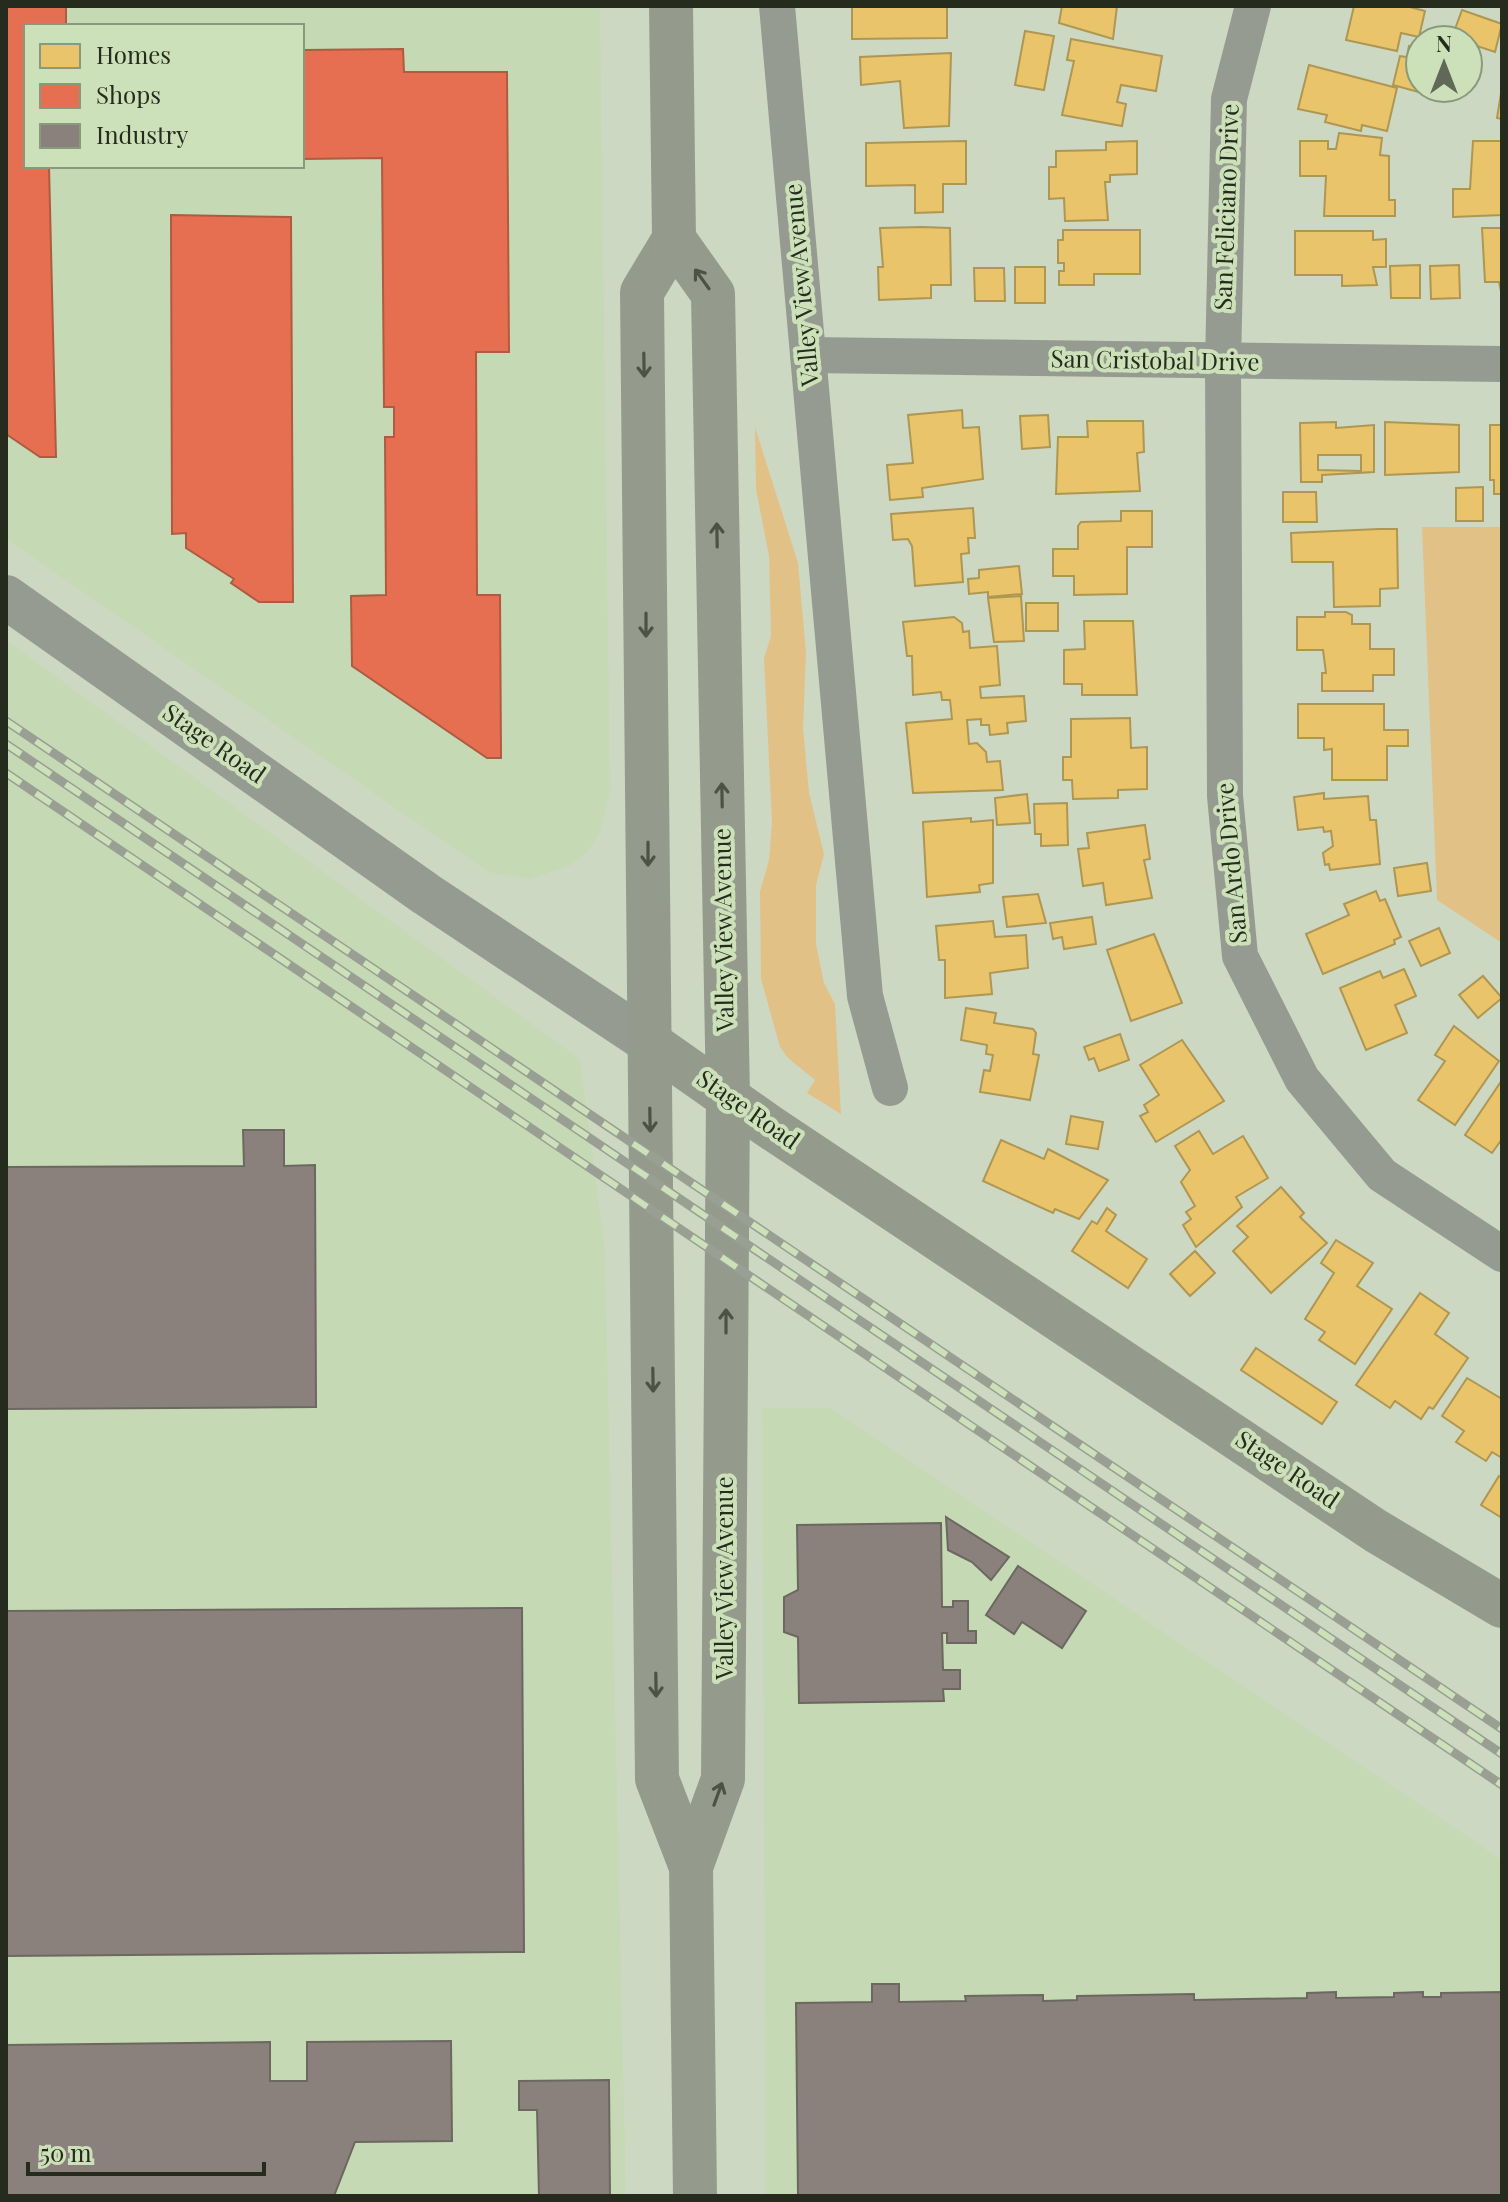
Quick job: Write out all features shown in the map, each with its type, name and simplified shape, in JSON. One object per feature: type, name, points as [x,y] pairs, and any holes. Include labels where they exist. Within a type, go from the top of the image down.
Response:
[{"type":"main road","points":[[671,6],[674,239]]},
{"type":"main road","name":"Valley View Avenue","points":[[691,1867],[723,1779],[728,1097],[713,294],[674,239],[642,292],[649,1042],[657,1779],[691,1867],[695,2196]]},
{"type":"main road","name":"Stage Road","points":[[649,1042],[1376,1531],[1502,1606]]},
{"type":"street","name":"Valley View Avenue","points":[[777,6],[865,996],[890,1088]]},
{"type":"street","name":"San Feliciano Drive","points":[[1223,363],[1229,99],[1253,6]]},
{"type":"street","name":"San Cristobal Drive","points":[[808,355],[1223,363],[1502,364]]},
{"type":"street","name":"San Ardo Drive","points":[[1223,363],[1225,796],[1240,956],[1302,1079],[1382,1175],[1502,1254]]},
{"type":"street","name":"Stage Road","points":[[6,597],[426,894],[649,1042]]},
{"type":"shaded area","points":[[6,6],[600,6],[610,790],[600,832],[588,852],[571,865],[530,879],[488,872],[6,539]]},
{"type":"shaded area","points":[[755,427],[798,563],[806,653],[803,728],[809,793],[824,854],[816,885],[816,944],[824,983],[835,1004],[841,1114],[807,1093],[815,1080],[788,1058],[780,1047],[761,979],[760,892],[769,860],[772,823],[764,658],[771,636],[769,556],[756,489]]},
{"type":"shaded area","points":[[1422,527],[1502,527],[1502,943],[1437,900]]},
{"type":"shaded area","points":[[6,640],[580,1059],[605,1251],[626,2196],[6,2196]]},
{"type":"shaded area","points":[[762,1408],[831,1408],[1502,1860],[1502,2196],[766,2196]]},
{"type":"building: Homes","points":[[852,6],[947,6],[947,38],[852,39]]},
{"type":"building: Homes","points":[[1062,6],[1117,6],[1113,39],[1059,23]]},
{"type":"building: Homes","points":[[1354,6],[1406,6],[1425,11],[1422,24],[1404,24],[1404,34],[1401,33],[1397,51],[1346,40]]},
{"type":"building: Homes","points":[[1462,10],[1502,24],[1495,52],[1484,48],[1484,24],[1457,24]]},
{"type":"building: Homes","points":[[1025,31],[1054,36],[1044,90],[1015,85]]},
{"type":"building: Homes","points":[[1071,39],[1162,56],[1156,91],[1121,85],[1117,102],[1126,104],[1122,126],[1062,115],[1074,61],[1067,60]]},
{"type":"building: Homes","points":[[951,53],[949,126],[904,128],[900,81],[861,85],[860,57]]},
{"type":"building: Homes","points":[[1400,56],[1404,57],[1404,88],[1393,85]]},
{"type":"building: Homes","points":[[1309,65],[1397,88],[1387,131],[1362,125],[1361,131],[1325,122],[1327,115],[1298,109]]},
{"type":"building: Homes","points":[[1502,87],[1502,119],[1497,118]]},
{"type":"building: Homes","points":[[1339,133],[1382,138],[1380,155],[1389,156],[1389,200],[1395,200],[1395,216],[1324,216],[1326,176],[1300,176],[1300,141],[1328,141],[1328,149],[1336,149]]},
{"type":"building: Homes","points":[[966,141],[966,184],[943,184],[943,212],[915,213],[915,185],[866,186],[866,143]]},
{"type":"building: Homes","points":[[1137,141],[1137,174],[1110,175],[1110,182],[1105,182],[1108,220],[1065,221],[1064,198],[1049,199],[1049,167],[1056,167],[1056,151],[1106,150],[1106,142]]},
{"type":"building: Homes","points":[[1473,141],[1502,141],[1502,215],[1453,217],[1453,189],[1470,189]]},
{"type":"building: Homes","points":[[880,228],[950,228],[951,285],[931,285],[931,298],[879,300],[878,267],[883,267]]},
{"type":"building: Homes","points":[[1482,228],[1502,228],[1502,296],[1499,282],[1485,282]]},
{"type":"building: Homes","points":[[1063,230],[1140,230],[1140,274],[1094,274],[1094,285],[1059,285],[1059,271],[1064,271],[1064,263],[1058,263],[1058,240],[1063,240]]},
{"type":"building: Homes","points":[[1295,231],[1373,231],[1373,240],[1386,239],[1386,267],[1373,267],[1377,285],[1342,286],[1342,275],[1295,275]]},
{"type":"building: Homes","points":[[1420,265],[1420,298],[1391,298],[1390,266]]},
{"type":"building: Homes","points":[[1459,265],[1460,298],[1431,299],[1430,266]]},
{"type":"building: Homes","points":[[1015,267],[1045,267],[1045,303],[1015,303]]},
{"type":"building: Homes","points":[[974,268],[1004,268],[1005,301],[975,301]]},
{"type":"building: Homes","points":[[962,410],[963,428],[979,427],[983,479],[922,488],[923,497],[890,500],[887,465],[913,463],[908,415]]},
{"type":"building: Homes","points":[[1048,415],[1050,447],[1022,449],[1020,416]]},
{"type":"building: Homes","points":[[1087,421],[1143,421],[1144,452],[1137,453],[1140,491],[1056,494],[1058,437],[1088,437]]},
{"type":"building: Homes","points":[[1336,422],[1336,428],[1374,425],[1374,472],[1322,475],[1322,482],[1301,482],[1300,423]],"holes":[[[1318,455],[1361,455],[1361,471],[1318,470]]]},
{"type":"building: Homes","points":[[1385,422],[1459,425],[1459,472],[1385,475]]},
{"type":"building: Homes","points":[[1490,425],[1502,425],[1502,494],[1494,494],[1494,480],[1490,480]]},
{"type":"building: Homes","points":[[1483,487],[1483,521],[1456,521],[1456,488]]},
{"type":"building: Homes","points":[[1283,492],[1316,492],[1317,522],[1283,522]]},
{"type":"building: Homes","points":[[973,508],[975,538],[968,538],[969,553],[961,554],[963,582],[915,586],[912,546],[908,539],[893,540],[891,514]]},
{"type":"building: Homes","points":[[1121,511],[1152,511],[1152,547],[1127,547],[1127,594],[1074,595],[1074,576],[1053,576],[1053,549],[1078,549],[1078,526],[1081,522],[1121,521]]},
{"type":"building: Homes","points":[[1397,529],[1398,588],[1380,589],[1380,606],[1334,607],[1333,562],[1292,562],[1291,533]]},
{"type":"building: Homes","points":[[1019,566],[1022,594],[988,597],[988,592],[969,594],[968,579],[979,578],[979,570]]},
{"type":"building: Homes","points":[[1021,596],[1024,641],[994,642],[988,598]]},
{"type":"building: Homes","points":[[1026,603],[1058,603],[1058,631],[1026,631]]},
{"type":"building: Homes","points":[[1325,612],[1346,612],[1352,615],[1352,624],[1370,624],[1370,649],[1394,649],[1394,675],[1373,675],[1373,691],[1322,691],[1322,673],[1326,673],[1323,650],[1297,650],[1297,617],[1325,617]]},
{"type":"building: Homes","points":[[954,617],[962,623],[963,632],[969,631],[970,648],[997,646],[1000,685],[980,687],[981,698],[1024,696],[1026,721],[1007,723],[1008,733],[990,735],[989,725],[981,725],[981,719],[967,720],[969,744],[977,743],[986,752],[987,762],[1000,761],[1003,790],[913,793],[906,723],[952,719],[950,700],[942,700],[941,692],[913,695],[912,656],[907,656],[903,622]]},
{"type":"building: Homes","points":[[1084,621],[1133,621],[1137,695],[1082,695],[1082,684],[1064,684],[1064,650],[1085,649]]},
{"type":"building: Homes","points":[[1298,704],[1384,704],[1384,730],[1408,730],[1408,746],[1387,746],[1387,780],[1332,780],[1332,749],[1324,750],[1324,738],[1298,738]]},
{"type":"building: Homes","points":[[1130,718],[1131,748],[1147,747],[1147,789],[1118,790],[1118,798],[1073,799],[1072,780],[1063,780],[1063,757],[1071,757],[1071,719]]},
{"type":"building: Homes","points":[[1324,793],[1324,799],[1368,796],[1370,820],[1376,820],[1380,864],[1330,870],[1329,864],[1325,865],[1323,853],[1333,846],[1331,831],[1324,832],[1323,827],[1298,830],[1294,797]]},
{"type":"building: Homes","points":[[1027,794],[1030,823],[997,825],[995,798]]},
{"type":"building: Homes","points":[[1067,803],[1068,845],[1041,846],[1041,834],[1035,834],[1034,804]]},
{"type":"building: Homes","points":[[971,818],[971,822],[993,820],[993,883],[979,885],[980,892],[927,897],[923,822]]},
{"type":"building: Homes","points":[[1145,825],[1150,859],[1144,860],[1152,898],[1106,905],[1103,883],[1083,886],[1078,849],[1089,848],[1087,833]]},
{"type":"building: Homes","points":[[1427,863],[1431,891],[1398,896],[1394,868]]},
{"type":"building: Homes","points":[[1376,891],[1380,901],[1385,899],[1401,937],[1394,940],[1395,944],[1323,974],[1306,934],[1349,915],[1344,904]]},
{"type":"building: Homes","points":[[1038,894],[1046,923],[1007,927],[1003,897]]},
{"type":"building: Homes","points":[[1092,917],[1096,944],[1064,949],[1062,937],[1053,939],[1050,923]]},
{"type":"building: Homes","points":[[993,921],[995,937],[1026,935],[1028,968],[990,973],[992,994],[945,998],[945,960],[939,960],[936,926]]},
{"type":"building: Homes","points":[[1439,928],[1450,953],[1421,966],[1409,941]]},
{"type":"building: Homes","points":[[1154,934],[1182,1003],[1131,1021],[1107,950]]},
{"type":"building: Homes","points":[[1404,969],[1416,996],[1395,1005],[1407,1033],[1366,1050],[1340,988],[1380,971],[1383,978]]},
{"type":"building: Homes","points":[[1483,976],[1502,998],[1478,1018],[1459,995]]},
{"type":"building: Homes","points":[[966,1008],[996,1013],[994,1023],[1033,1029],[1036,1033],[1033,1054],[1039,1055],[1030,1100],[980,1092],[984,1070],[990,1071],[993,1055],[986,1054],[987,1045],[961,1040]]},
{"type":"building: Homes","points":[[1454,1026],[1499,1061],[1455,1125],[1418,1100],[1445,1061],[1435,1055]]},
{"type":"building: Homes","points":[[1120,1034],[1129,1060],[1099,1071],[1094,1058],[1089,1060],[1084,1047]]},
{"type":"building: Homes","points":[[1182,1040],[1224,1101],[1156,1142],[1140,1116],[1148,1112],[1144,1105],[1159,1095],[1140,1065]]},
{"type":"building: Homes","points":[[1502,1080],[1502,1139],[1492,1153],[1465,1135]]},
{"type":"building: Homes","points":[[1071,1116],[1103,1122],[1098,1149],[1066,1144]]},
{"type":"building: Homes","points":[[1199,1131],[1213,1154],[1243,1136],[1268,1178],[1236,1197],[1242,1207],[1196,1247],[1183,1225],[1191,1219],[1186,1212],[1195,1206],[1181,1182],[1190,1170],[1175,1146]]},
{"type":"building: Homes","points":[[1001,1140],[1044,1159],[1048,1149],[1108,1180],[1079,1219],[1055,1209],[1053,1213],[983,1181]]},
{"type":"building: Homes","points":[[1281,1187],[1304,1213],[1300,1217],[1327,1243],[1271,1293],[1233,1251],[1248,1237],[1237,1226]]},
{"type":"building: Homes","points":[[1107,1208],[1116,1215],[1106,1231],[1147,1259],[1128,1288],[1072,1251],[1092,1221],[1097,1224]]},
{"type":"building: Homes","points":[[1336,1240],[1373,1263],[1357,1286],[1392,1309],[1355,1364],[1319,1340],[1325,1332],[1305,1319],[1334,1273],[1321,1263]]},
{"type":"building: Homes","points":[[1195,1251],[1215,1273],[1190,1296],[1170,1274]]},
{"type":"building: Homes","points":[[1420,1293],[1449,1313],[1435,1334],[1468,1358],[1433,1409],[1429,1407],[1421,1419],[1395,1401],[1390,1408],[1356,1385]]},
{"type":"building: Homes","points":[[1256,1348],[1337,1402],[1322,1424],[1241,1370]]},
{"type":"building: Homes","points":[[1467,1378],[1502,1399],[1502,1458],[1492,1452],[1486,1461],[1456,1442],[1464,1431],[1442,1416]]},
{"type":"building: Homes","points":[[1499,1476],[1502,1478],[1502,1518],[1481,1505]]},
{"type":"building: Shops","points":[[6,6],[66,6],[66,24],[24,24],[24,168],[49,168],[56,457],[40,457],[6,434]]},
{"type":"building: Shops","points":[[403,49],[404,72],[507,72],[509,352],[476,352],[477,595],[500,595],[501,758],[487,758],[352,666],[351,596],[386,595],[385,437],[394,437],[394,407],[384,407],[382,158],[304,159],[304,50]]},
{"type":"building: Shops","points":[[171,215],[291,217],[293,602],[259,602],[231,583],[234,579],[186,548],[186,533],[172,534]]},
{"type":"building: Industry","points":[[243,1130],[284,1130],[284,1166],[315,1165],[316,1407],[6,1409],[6,1167],[244,1166]]},
{"type":"building: Industry","points":[[946,1517],[1009,1557],[991,1580],[972,1562],[948,1550]]},
{"type":"building: Industry","points":[[941,1523],[942,1607],[953,1607],[953,1601],[968,1601],[968,1631],[976,1631],[976,1643],[947,1643],[947,1633],[942,1633],[943,1670],[960,1670],[960,1689],[943,1689],[944,1701],[799,1703],[798,1637],[784,1632],[784,1597],[798,1590],[797,1525]]},
{"type":"building: Industry","points":[[1018,1566],[1086,1611],[1062,1648],[1022,1622],[1014,1634],[986,1615]]},
{"type":"building: Industry","points":[[522,1608],[524,1952],[6,1956],[6,1611]]},
{"type":"building: Industry","points":[[872,1984],[899,1984],[899,2002],[966,2001],[965,1996],[1043,1995],[1043,2001],[1077,2000],[1077,1996],[1194,1994],[1194,2000],[1307,1998],[1307,1993],[1336,1992],[1336,1998],[1394,1997],[1394,1993],[1423,1992],[1423,1997],[1441,1997],[1441,1993],[1502,1992],[1502,2196],[798,2196],[796,2003],[872,2002]]},
{"type":"building: Industry","points":[[451,2041],[452,2141],[355,2142],[334,2196],[6,2196],[6,2045],[270,2042],[270,2081],[307,2081],[307,2042]]},
{"type":"building: Industry","points":[[609,2080],[610,2196],[539,2196],[537,2110],[519,2110],[519,2081]]},
{"type":"railway","points":[[6,721],[1502,1729]]},
{"type":"railway","points":[[6,744],[1502,1754]]},
{"type":"railway","points":[[6,773],[1502,1785]]}]
